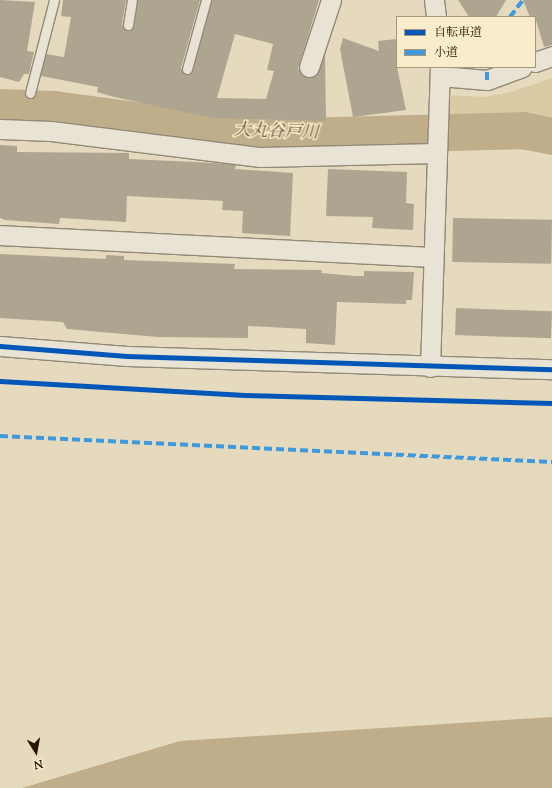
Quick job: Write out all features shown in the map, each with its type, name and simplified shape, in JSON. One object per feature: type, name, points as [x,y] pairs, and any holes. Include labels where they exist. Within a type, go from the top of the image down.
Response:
[{"type":"street","points":[[309,67],[331,0]]},
{"type":"street","points":[[434,0],[436,16]]},
{"type":"street","points":[[536,62],[552,56]]},
{"type":"street","points":[[430,367],[432,257],[440,71],[487,80],[519,68]]},
{"type":"street","points":[[0,129],[51,131],[260,157],[437,150]]},
{"type":"street","points":[[0,235],[432,257]]},
{"type":"street","points":[[0,346],[127,356],[430,367],[552,369]]},
{"type":"lane","points":[[30,93],[54,0]]},
{"type":"lane","points":[[128,25],[132,0]]},
{"type":"lane","points":[[187,69],[206,0]]},
{"type":"shaded area","points":[[552,78],[552,129],[512,123],[450,124],[448,95],[483,97],[511,92]]},
{"type":"shaded area","points":[[552,717],[552,788],[22,788],[180,741]]},
{"type":"building","points":[[0,0],[35,2],[27,51],[34,52],[29,74],[24,74],[19,82],[0,77]]},
{"type":"building","points":[[63,0],[126,0],[122,24],[127,31],[134,26],[138,0],[200,0],[181,68],[188,75],[193,71],[212,0],[319,0],[298,69],[305,77],[316,75],[325,53],[326,121],[212,118],[114,97],[97,92],[98,87],[41,76],[46,54],[64,57],[71,17],[61,16]],"holes":[[[235,34],[273,44],[267,70],[274,71],[266,99],[217,98]]]},
{"type":"building","points":[[458,0],[506,0],[497,16],[468,16]]},
{"type":"building","points":[[523,0],[552,0],[552,45],[544,47],[536,16],[530,16]]},
{"type":"building","points":[[343,38],[379,51],[378,41],[396,39],[396,68],[406,110],[353,117],[340,49]]},
{"type":"building","points":[[0,145],[17,146],[17,152],[129,153],[129,159],[216,163],[236,165],[235,169],[293,173],[290,236],[242,233],[243,211],[222,210],[223,201],[127,196],[126,222],[60,218],[59,224],[5,220],[0,218]]},
{"type":"building","points":[[328,169],[407,172],[406,203],[414,204],[413,230],[372,228],[373,217],[326,216]]},
{"type":"building","points":[[453,218],[552,220],[551,264],[452,262]]},
{"type":"building","points":[[0,254],[106,259],[106,255],[124,256],[124,260],[235,264],[234,269],[322,270],[321,273],[354,276],[364,276],[364,271],[414,272],[412,300],[406,300],[406,304],[337,302],[335,345],[306,343],[306,329],[248,326],[248,338],[158,337],[67,329],[63,322],[0,318]]},
{"type":"building","points":[[456,308],[552,311],[551,338],[455,335]]},
{"type":"waterway","name":"大丸谷戸川","points":[[0,107],[54,109],[260,137],[522,130],[552,136]]},
{"type":"marked path","points":[[511,16],[523,0]]},
{"type":"marked path","points":[[487,68],[487,80]]},
{"type":"marked path","points":[[0,436],[552,462]]},
{"type":"cycle path","points":[[0,346],[127,356],[552,369]]},
{"type":"cycle path","points":[[0,381],[245,395],[552,403]]}]
